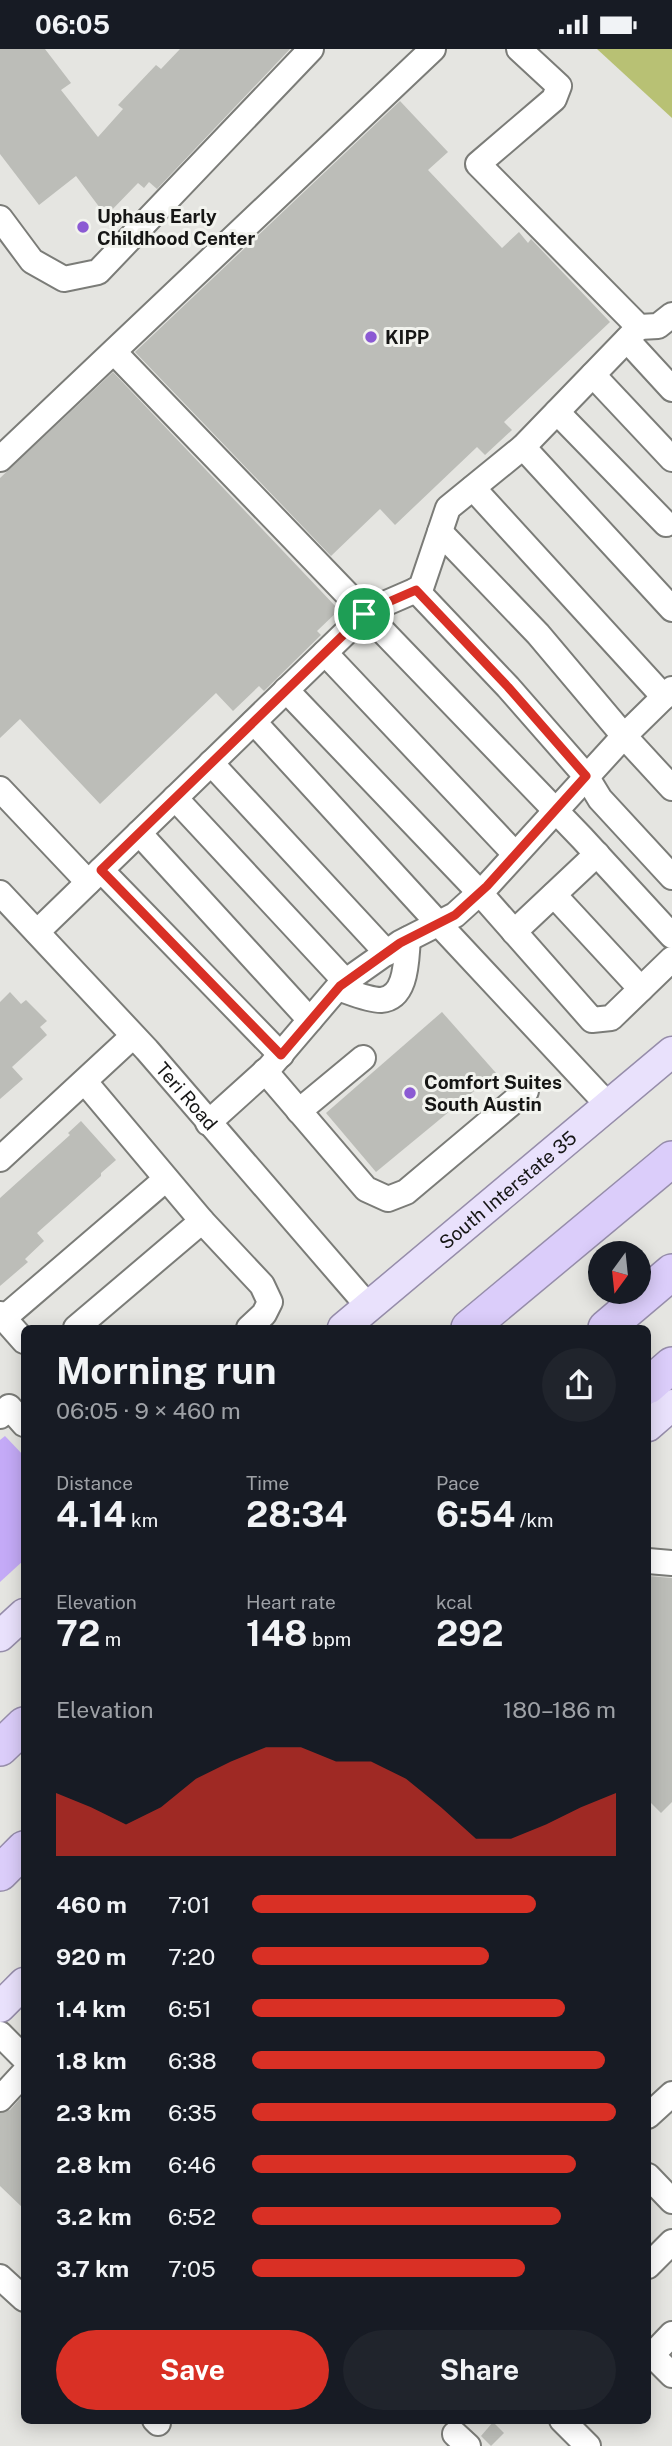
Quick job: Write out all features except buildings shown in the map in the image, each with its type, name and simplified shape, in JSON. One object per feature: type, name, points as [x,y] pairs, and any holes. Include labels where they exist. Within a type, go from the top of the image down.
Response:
[{"type":"highway","points":[[473,1325],[672,1159]]},
{"type":"highway","points":[[610,1325],[672,1272]]},
{"type":"highway","points":[[660,1412],[672,1365]]},
{"type":"highway","points":[[0,1748],[21,1728]]},
{"type":"highway","points":[[0,1873],[21,1852]]},
{"type":"main road","name":"South Interstate 35","points":[[346,1325],[672,1052]]},
{"type":"main road","points":[[0,1636],[21,1617]]},
{"type":"main road","points":[[0,2007],[21,1986]]},
{"type":"street","points":[[0,218],[9,246],[64,279],[98,272],[310,49]]},
{"type":"street","points":[[0,459],[433,49]]},
{"type":"street","points":[[519,49],[559,86],[555,99],[478,164],[633,334],[672,389]]},
{"type":"street","points":[[37,932],[364,614],[421,588],[448,508],[523,447],[633,334],[658,326],[672,315]]},
{"type":"street","points":[[114,352],[597,854],[672,936]]},
{"type":"street","points":[[593,375],[672,459]]},
{"type":"street","points":[[557,412],[670,525]]},
{"type":"street","points":[[523,447],[672,609]]},
{"type":"street","points":[[208,1123],[273,1063],[342,985],[408,939],[455,915],[480,893],[586,776],[668,693],[473,488]]},
{"type":"street","points":[[440,532],[538,634],[672,788]]},
{"type":"street","points":[[416,590],[508,687],[586,776],[600,799],[672,877]]},
{"type":"street","points":[[325,653],[515,854]]},
{"type":"street","points":[[286,690],[480,893],[592,1020],[611,1018],[672,959]]},
{"type":"street","points":[[254,722],[608,1105]]},
{"type":"street","points":[[211,763],[387,953]]},
{"type":"street","points":[[0,789],[95,876],[273,1063],[299,1111],[366,1189],[388,1199],[405,1192],[526,1091]]},
{"type":"street","points":[[175,798],[342,985],[382,1000],[393,995],[404,980],[408,939]]},
{"type":"street","points":[[139,833],[310,1020]]},
{"type":"street","points":[[514,932],[597,854]]},
{"type":"street","name":"Teri Road","points":[[0,893],[133,1036],[368,1306]]},
{"type":"street","points":[[554,895],[641,989]]},
{"type":"street","points":[[0,1159],[133,1036]]},
{"type":"street","points":[[299,1111],[363,1058]]},
{"type":"street","points":[[85,1082],[202,1221],[262,1285],[270,1301],[264,1314],[251,1325]]},
{"type":"street","points":[[21,1338],[2,1316],[166,1179]]},
{"type":"street","points":[[80,1325],[202,1221]]},
{"type":"street","points":[[651,1562],[672,1563]]},
{"type":"street","points":[[0,2034],[21,2055]]},
{"type":"street","points":[[0,2099],[21,2076]]},
{"type":"street","points":[[651,2113],[672,2094]]},
{"type":"street","points":[[651,2263],[672,2242]]},
{"type":"street","points":[[0,2277],[21,2296]]},
{"type":"street","points":[[651,2356],[672,2334]]},
{"type":"street","points":[[651,2358],[672,2375]]},
{"type":"street","points":[[572,2424],[588,2446]]},
{"type":"green space","points":[[597,49],[672,49],[672,118]]},
{"type":"shaded area","points":[[5,1436],[21,1453],[21,1563],[0,1582],[0,1440]]},
{"type":"place","name":"Uphaus Early Childhood Center","points":[[83,227]]},
{"type":"place","name":"KIPP","points":[[371,337]]},
{"type":"place","name":"Comfort Suites South Austin","points":[[410,1093]]},
{"type":"route","points":[[416,590],[508,687],[586,776],[487,886],[455,915],[400,943],[340,986],[281,1055],[101,870],[364,614],[416,590]]}]
